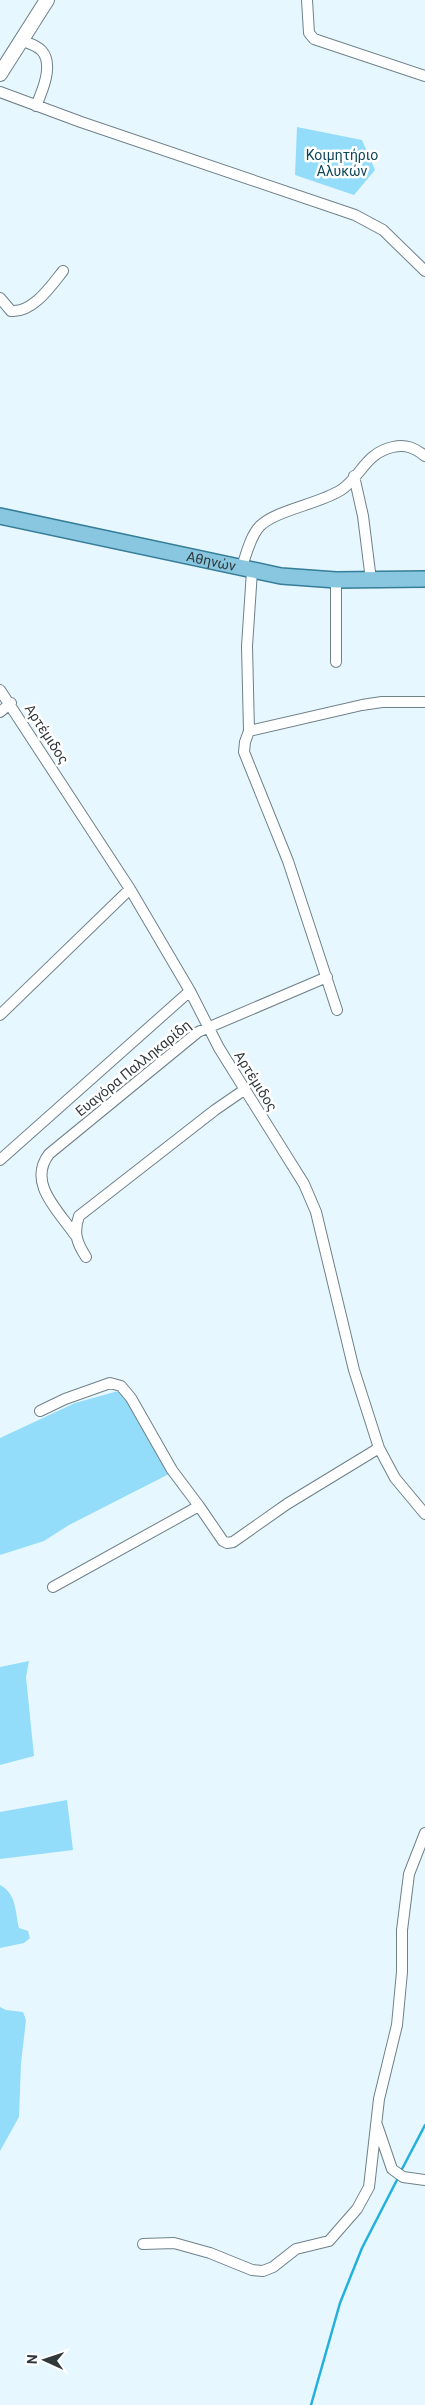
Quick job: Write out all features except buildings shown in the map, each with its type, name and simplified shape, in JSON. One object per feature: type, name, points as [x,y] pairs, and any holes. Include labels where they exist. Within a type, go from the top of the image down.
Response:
[{"type":"main road","name":"Αθηνών","points":[[0,516],[246,570],[299,578],[336,580],[425,579]]},
{"type":"street","points":[[0,74],[47,0]]},
{"type":"street","points":[[307,0],[309,33],[314,39],[425,76]]},
{"type":"street","points":[[20,40],[35,46],[46,59],[45,85],[36,106]]},
{"type":"street","points":[[0,92],[355,215],[383,230],[425,271]]},
{"type":"street","points":[[0,298],[11,311],[25,309],[46,292],[63,271]]},
{"type":"street","points":[[337,1010],[288,861],[244,752],[249,731],[246,570],[257,529],[263,524],[313,504],[341,490],[366,461],[394,447],[406,446],[418,449],[425,456]]},
{"type":"street","points":[[354,476],[363,516],[371,580]]},
{"type":"street","points":[[336,580],[336,662]]},
{"type":"street","name":"Αρτέμιδος","points":[[0,690],[11,703],[130,889],[190,990],[208,1027],[244,1090],[300,1176],[310,1196],[324,1241],[354,1370],[379,1448],[396,1478],[425,1514]]},
{"type":"street","points":[[249,731],[362,705],[382,702],[425,702]]},
{"type":"street","points":[[0,712],[11,703]]},
{"type":"street","points":[[0,1015],[130,889]]},
{"type":"street","name":"Ευαγόρα Παλληκαρίδη","points":[[75,1235],[45,1192],[40,1178],[42,1163],[49,1154],[185,1042],[208,1027],[327,977]]},
{"type":"street","points":[[0,1160],[190,990]]},
{"type":"street","points":[[86,1257],[75,1235],[79,1216],[215,1110],[244,1090]]},
{"type":"street","points":[[40,1411],[65,1399],[110,1383],[126,1389],[172,1470],[223,1541],[229,1543],[379,1448]]},
{"type":"street","points":[[53,1587],[199,1506]]},
{"type":"street","points":[[143,2244],[174,2243],[210,2253],[252,2270],[263,2271],[273,2267],[296,2249],[329,2241],[357,2209],[369,2187],[376,2120],[400,2004],[402,1930],[409,1874],[425,1833]]},
{"type":"street","points":[[376,2120],[392,2170],[403,2177],[425,2180]]},
{"type":"green space","name":"Κοιμητήριο Αλυκών","points":[[297,127],[362,140],[375,170],[354,195],[295,175]]},
{"type":"green space","points":[[122,1390],[171,1473],[69,1525],[44,1541],[0,1555],[0,1438],[75,1403]]},
{"type":"green space","points":[[29,1661],[26,1677],[34,1756],[0,1765],[0,1667]]},
{"type":"green space","points":[[67,1800],[73,1850],[0,1859],[0,1812]]},
{"type":"green space","points":[[0,1885],[10,1893],[16,1910],[19,1928],[28,1931],[30,1938],[24,1943],[0,1948]]},
{"type":"green space","points":[[0,2007],[6,2010],[23,2012],[26,2020],[21,2063],[19,2117],[0,2151]]},
{"type":"waterway","points":[[401,2171],[425,2125]]},
{"type":"waterway","points":[[311,2405],[340,2303],[362,2248],[399,2176]]}]
